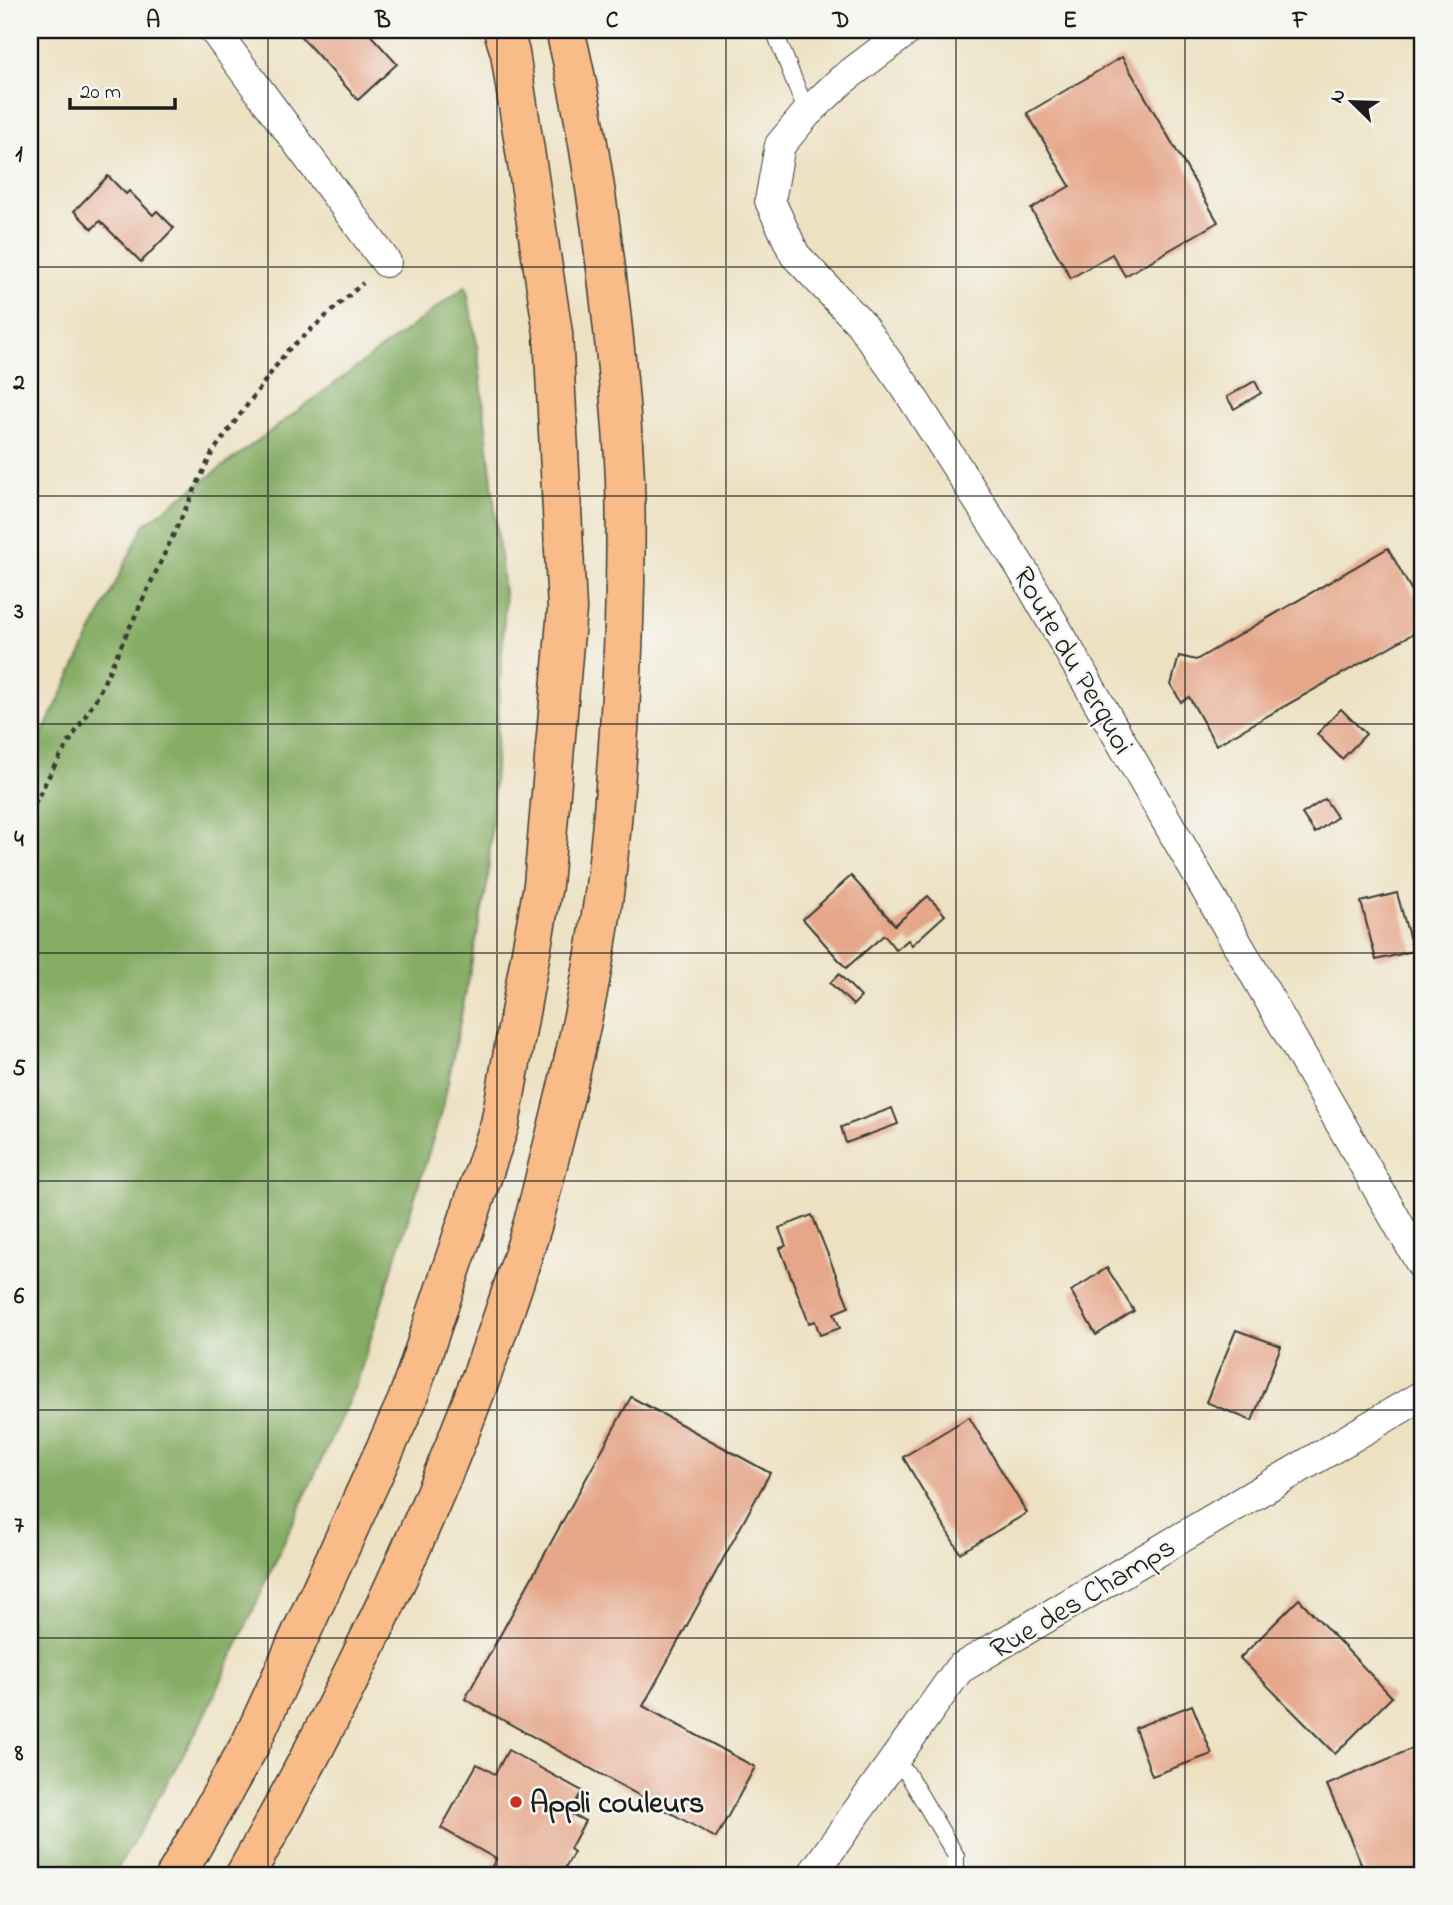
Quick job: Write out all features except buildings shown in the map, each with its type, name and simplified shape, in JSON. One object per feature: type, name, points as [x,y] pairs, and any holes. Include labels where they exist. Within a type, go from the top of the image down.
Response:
[{"type":"highway","points":[[176,1875],[251,1743],[407,1401],[500,1124],[540,898],[567,610],[553,332],[510,53],[503,30]]},
{"type":"highway","points":[[245,1875],[333,1713],[391,1595],[438,1489],[491,1353],[534,1220],[568,1088],[600,922],[615,792],[625,638],[625,478],[615,346],[598,200],[565,30]]},
{"type":"street","points":[[214,30],[386,262]]},
{"type":"street","name":"Route du Perquoi","points":[[908,30],[842,80],[807,113],[780,145],[770,201],[795,255],[859,322],[905,386],[1022,569],[1423,1267]]},
{"type":"street","name":"Rue des Champs","points":[[811,1875],[958,1669],[1423,1395]]},
{"type":"lane","points":[[774,30],[807,113]]},
{"type":"lane","points":[[893,1762],[907,1773],[956,1856],[956,1875]]},
{"type":"path","points":[[30,813],[52,769],[96,699],[212,453],[287,351],[386,262]]},
{"type":"green space","points":[[466,286],[477,345],[505,602],[488,880],[443,1107],[357,1382],[204,1718],[114,1875],[30,1875],[30,759],[144,525]]},
{"type":"place","name":"Appli couleurs","points":[[516,1802]]}]
